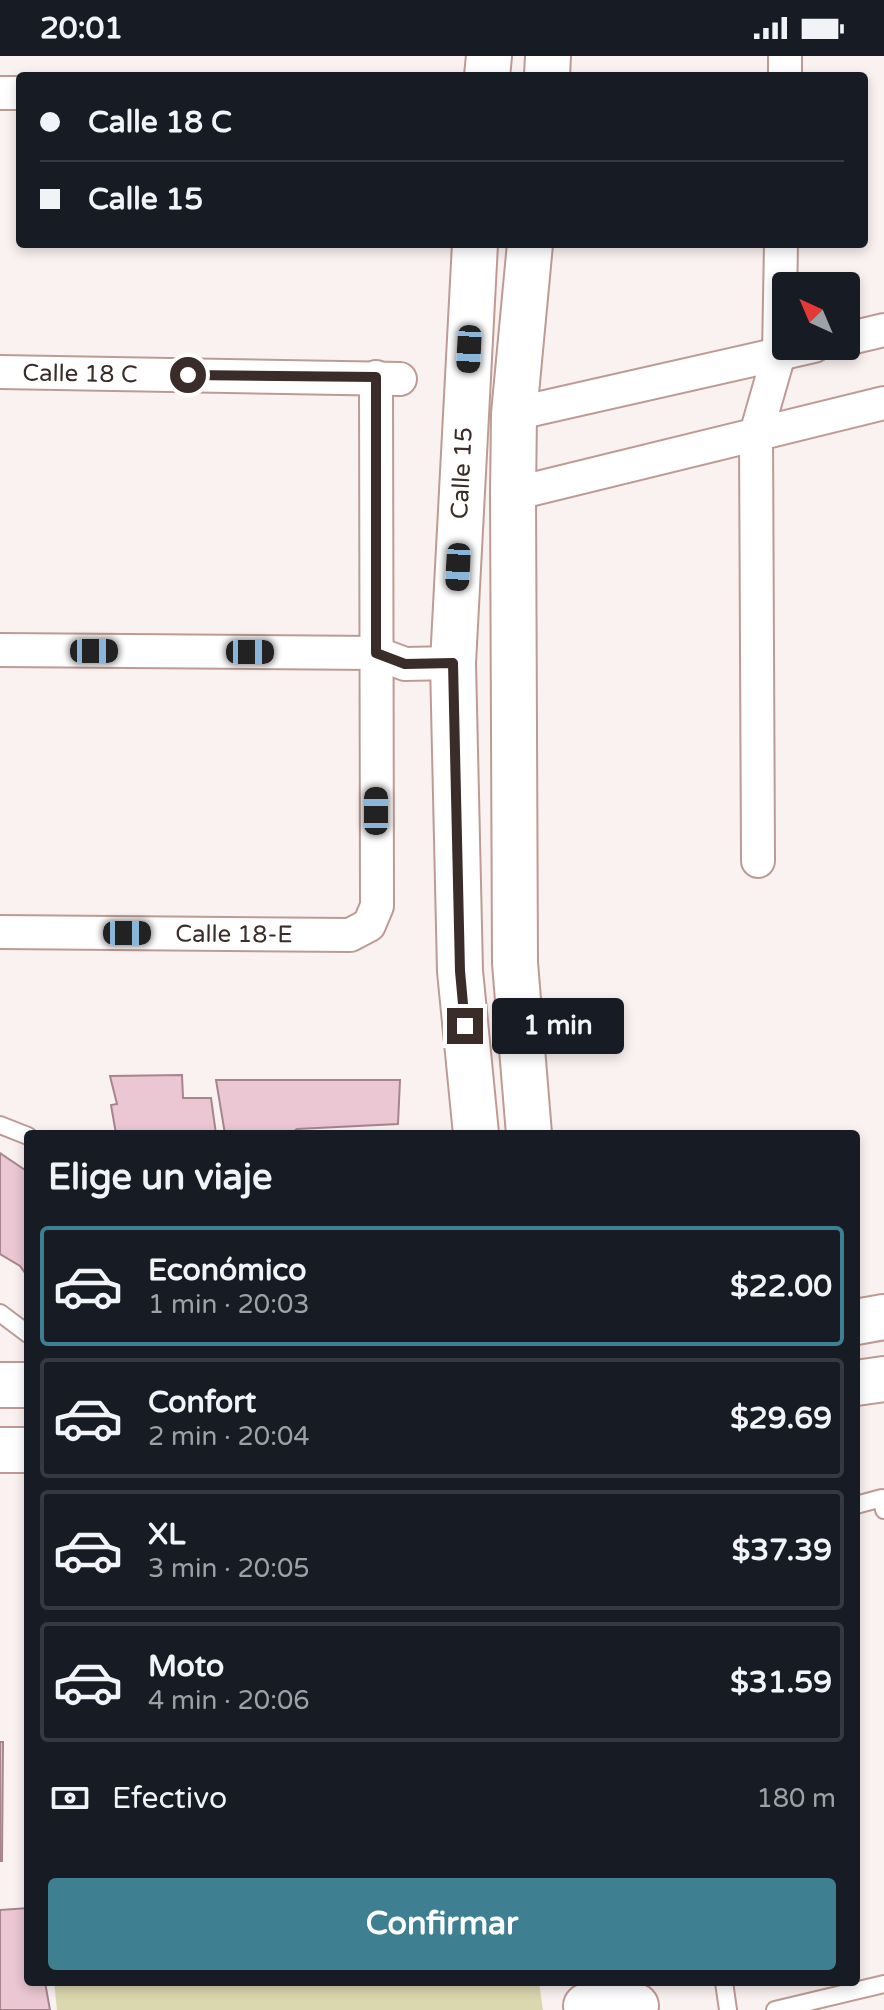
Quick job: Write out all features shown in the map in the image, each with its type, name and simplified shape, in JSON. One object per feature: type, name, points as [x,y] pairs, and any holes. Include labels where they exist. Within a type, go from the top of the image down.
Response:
[{"type":"street","name":"Calle 15","points":[[475,248],[453,663],[460,971],[476,1130]]},
{"type":"street","name":"Calle 15","points":[[529,1130],[515,963],[513,494],[514,414],[530,248]]},
{"type":"street","points":[[780,272],[781,248]]},
{"type":"street","points":[[860,336],[884,330]]},
{"type":"street","points":[[514,414],[772,356]]},
{"type":"street","points":[[758,861],[756,434],[777,360]]},
{"type":"street","name":"Calle 18 C","points":[[0,372],[388,378],[376,653]]},
{"type":"street","points":[[513,494],[884,403]]},
{"type":"street","points":[[0,650],[376,653],[405,664],[453,663]]},
{"type":"street","name":"Calle 18-E","points":[[0,932],[350,935],[369,925],[377,906],[376,653]]},
{"type":"street","points":[[860,1321],[884,1317]]},
{"type":"street","points":[[860,1382],[884,1379]]},
{"type":"street","points":[[0,1385],[24,1385]]},
{"type":"street","points":[[0,1450],[24,1450]]},
{"type":"street","points":[[585,1999],[635,1999]]},
{"type":"lane","points":[[0,1125],[24,1134]]},
{"type":"lane","points":[[0,1313],[24,1331]]},
{"type":"lane","points":[[860,1504],[882,1498],[884,1510]]},
{"type":"lane","points":[[775,2010],[884,1984]]},
{"type":"lane","points":[[725,1986],[728,2010]]},
{"type":"shaded area","points":[[54,1986],[540,1986],[543,2010],[57,2010]]},
{"type":"building","points":[[182,1075],[183,1098],[211,1098],[215,1130],[115,1130],[111,1105],[117,1104],[110,1076]]},
{"type":"building","points":[[216,1080],[400,1080],[398,1124],[296,1130],[224,1130]]},
{"type":"building","points":[[0,1153],[24,1169],[24,1272],[0,1254]]},
{"type":"building","points":[[0,1742],[3,1742],[2,1861],[0,1861]]},
{"type":"building","points":[[24,1908],[24,1986],[46,1986],[50,2010],[0,2010],[0,1910]]},
{"type":"route","points":[[188,375],[376,377],[376,653],[405,664],[453,663],[460,971],[465,1026]]}]
